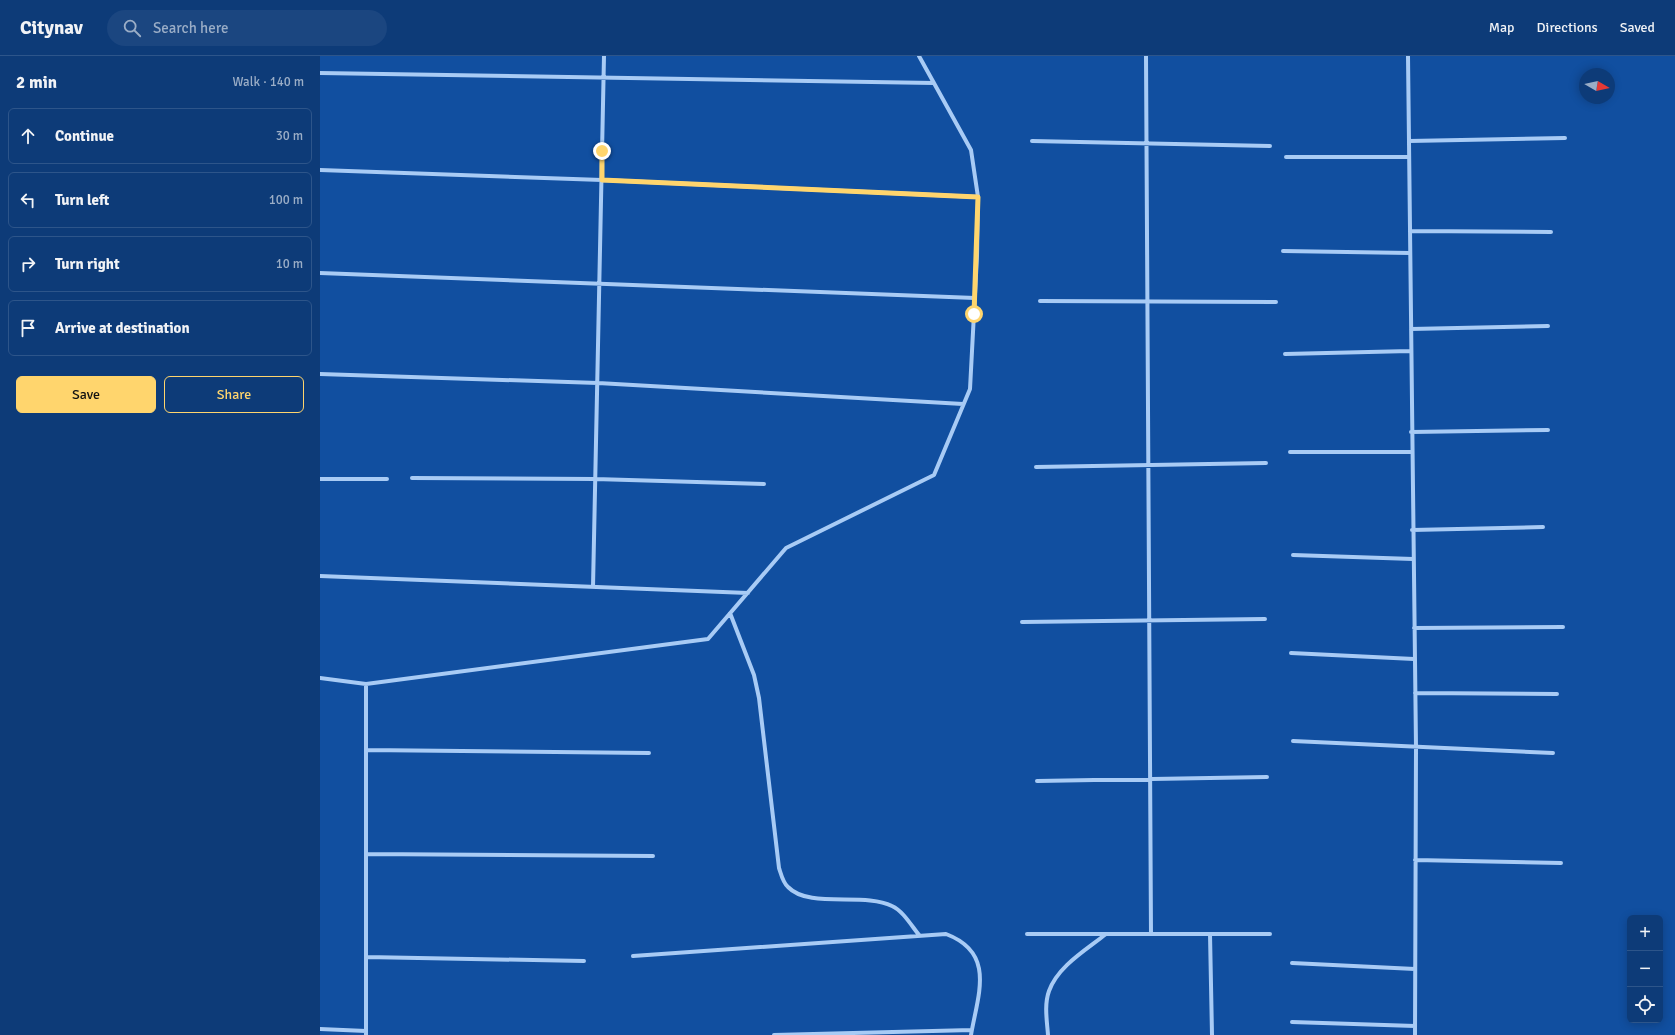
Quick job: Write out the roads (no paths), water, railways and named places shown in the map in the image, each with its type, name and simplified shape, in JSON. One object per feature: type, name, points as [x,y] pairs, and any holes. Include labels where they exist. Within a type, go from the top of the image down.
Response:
[{"type":"street","points":[[593,587],[604,56]]},
{"type":"street","points":[[320,678],[366,684],[708,639],[786,548],[934,475],[970,389],[975,298],[978,197],[971,150],[919,56]]},
{"type":"street","points":[[1146,56],[1151,934]]},
{"type":"street","points":[[1408,56],[1411,452],[1416,747],[1415,1035]]},
{"type":"street","points":[[320,74],[934,83]]},
{"type":"street","points":[[1409,141],[1565,138]]},
{"type":"street","points":[[1032,142],[1270,146]]},
{"type":"street","points":[[1286,157],[1408,157]]},
{"type":"street","points":[[320,170],[602,180],[978,197]]},
{"type":"street","points":[[1410,231],[1551,232]]},
{"type":"street","points":[[1283,250],[1410,252]]},
{"type":"street","points":[[320,273],[975,298]]},
{"type":"street","points":[[1040,301],[1276,302]]},
{"type":"street","points":[[1410,329],[1548,326]]},
{"type":"street","points":[[1285,354],[1410,351]]},
{"type":"street","points":[[320,374],[598,383],[963,404]]},
{"type":"street","points":[[1411,432],[1548,430]]},
{"type":"street","points":[[1290,452],[1411,452]]},
{"type":"street","points":[[1036,467],[1266,463]]},
{"type":"street","points":[[412,478],[595,479],[764,484]]},
{"type":"street","points":[[320,479],[387,479]]},
{"type":"street","points":[[1412,530],[1543,527]]},
{"type":"street","points":[[1293,555],[1413,559]]},
{"type":"street","points":[[320,576],[748,593]]},
{"type":"street","points":[[730,613],[754,675],[779,868],[786,886],[799,896],[875,901],[892,906],[904,916],[918,935]]},
{"type":"street","points":[[1022,622],[1265,619]]},
{"type":"street","points":[[1414,628],[1563,627]]},
{"type":"street","points":[[1291,653],[1414,659]]},
{"type":"street","points":[[320,1029],[366,1033],[366,684]]},
{"type":"street","points":[[1415,693],[1557,694]]},
{"type":"street","points":[[1293,741],[1553,753]]},
{"type":"street","points":[[366,750],[649,753]]},
{"type":"street","points":[[1037,781],[1267,777]]},
{"type":"street","points":[[366,854],[653,856]]},
{"type":"street","points":[[1415,860],[1560,863]]},
{"type":"street","points":[[632,956],[946,934],[958,939],[972,950],[979,966],[980,984],[971,1033],[774,1035]]},
{"type":"street","points":[[1027,934],[1270,934]]},
{"type":"street","points":[[1048,1035],[1047,1003],[1049,992],[1056,977],[1070,963],[1106,934]]},
{"type":"street","points":[[1210,934],[1212,1035]]},
{"type":"street","points":[[366,957],[584,961]]},
{"type":"street","points":[[1292,963],[1415,969]]},
{"type":"street","points":[[1292,1022],[1415,1026]]}]
